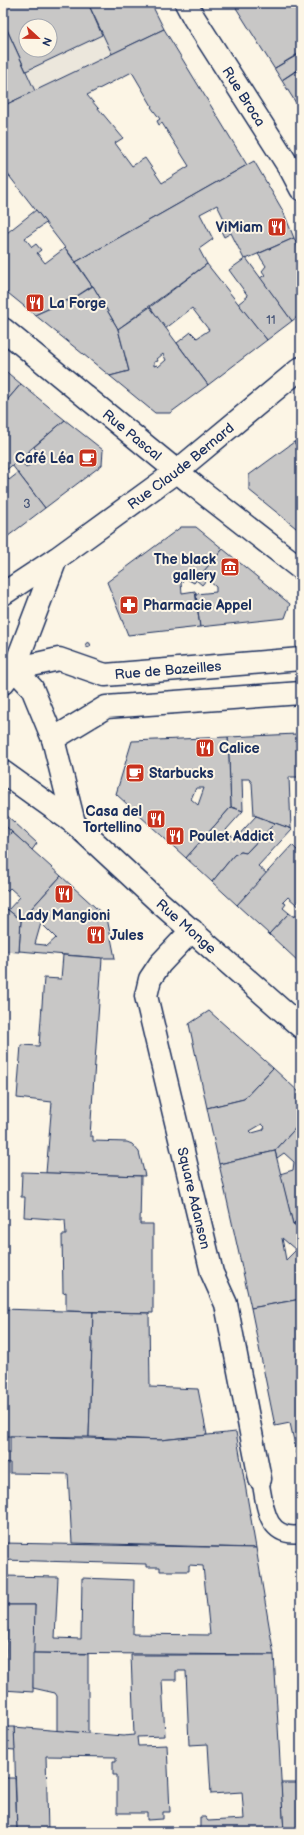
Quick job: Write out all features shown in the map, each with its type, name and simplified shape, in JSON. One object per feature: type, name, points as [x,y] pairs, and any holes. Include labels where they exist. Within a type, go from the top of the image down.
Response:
[{"type":"street","name":"Rue Broca","points":[[186,3],[194,18],[291,170],[301,189]]},
{"type":"street","name":"Rue Pascal","points":[[3,329],[177,471],[301,569]]},
{"type":"street","name":"Rue Claude Bernard","points":[[3,594],[56,559],[177,471],[301,368]]},
{"type":"street","points":[[56,559],[7,673],[32,688],[53,739],[74,823]]},
{"type":"street","name":"Rue de Bazeilles","points":[[7,673],[59,659],[105,675],[301,659]]},
{"type":"street","points":[[53,739],[106,707],[301,693]]},
{"type":"street","name":"Rue Monge","points":[[3,772],[74,823],[301,1027]]},
{"type":"street","name":"Square Adanson","points":[[192,930],[160,964],[150,979],[146,996],[212,1273],[226,1304],[260,1479]]},
{"type":"lane","points":[[260,1479],[267,1512],[271,1522],[284,1534],[300,1534]]},
{"type":"shaded area","points":[[3,3],[151,3],[164,29],[3,106]]},
{"type":"building","points":[[3,3],[88,3],[102,35],[58,56],[58,18],[18,18],[18,54],[3,21]]},
{"type":"building","points":[[88,3],[151,3],[164,29],[112,54]]},
{"type":"building","points":[[233,3],[301,3],[301,7],[297,8],[301,14],[301,52],[275,68],[301,53],[301,67],[282,80],[301,68],[301,111]]},
{"type":"building","points":[[3,21],[18,54],[18,58],[20,58],[35,91],[3,106]]},
{"type":"building","points":[[164,29],[247,165],[76,262],[3,168],[3,106]],"holes":[[[132,72],[152,106],[151,107],[160,119],[157,121],[159,125],[162,123],[189,166],[162,183],[145,158],[132,166],[115,143],[123,138],[87,95]]]},
{"type":"building","points":[[20,58],[53,58],[26,71]]},
{"type":"building","points":[[254,161],[283,211],[294,238],[244,259],[231,233],[224,237],[218,225],[225,221],[217,205],[200,214],[213,239],[199,249],[207,264],[118,329],[93,286],[76,262]]},
{"type":"building","points":[[36,210],[46,223],[25,238],[32,247],[36,244],[41,250],[37,253],[45,263],[65,248],[92,286],[68,302],[68,300],[35,315],[3,289],[3,236]]},
{"type":"building","points":[[294,238],[301,254],[301,314],[292,321],[260,278],[265,275],[262,271],[266,266],[258,254]]},
{"type":"building","points":[[246,258],[292,321],[267,340],[238,304],[248,296],[229,270]]},
{"type":"building","points":[[207,264],[267,340],[208,385],[177,343],[191,332],[197,338],[209,330],[192,308],[165,329],[150,307]]},
{"type":"building","points":[[93,286],[118,329],[129,371],[110,376],[35,315],[68,300],[68,302]]},
{"type":"building","points":[[150,307],[208,385],[170,413],[155,413],[110,376],[129,371],[118,329]],"holes":[[[163,354],[166,360],[158,367],[157,365],[154,366],[154,362],[158,361],[157,359]]]},
{"type":"building","points":[[3,369],[21,384],[3,405]]},
{"type":"building","points":[[21,384],[65,420],[4,472],[3,405]]},
{"type":"building","points":[[65,420],[103,450],[102,465],[45,508],[12,465],[20,459],[26,468],[40,457],[34,447]]},
{"type":"building","points":[[301,436],[301,453],[294,442]]},
{"type":"building","points":[[294,442],[301,453],[301,532],[249,490],[249,475]]},
{"type":"building","points":[[29,451],[32,456],[26,461],[24,455]]},
{"type":"building","points":[[3,472],[9,480],[18,473],[45,508],[3,540]]},
{"type":"building","points":[[181,527],[196,527],[223,549],[194,583],[185,578],[181,583],[182,593],[195,591],[200,627],[128,635],[107,582]]},
{"type":"building","points":[[223,549],[290,604],[285,618],[200,627],[196,594],[216,592],[216,587],[207,579],[202,585],[196,580]]},
{"type":"building","points":[[88,642],[91,645],[88,648],[85,645]]},
{"type":"building","points":[[297,734],[301,777],[289,777],[291,829],[254,815],[252,783],[249,779],[242,779],[243,811],[231,807],[228,737]]},
{"type":"building","points":[[297,734],[301,734],[301,777]]},
{"type":"building","points":[[228,737],[231,807],[186,858],[116,794],[132,741]],"holes":[[[196,788],[204,788],[198,805],[191,799]]]},
{"type":"building","points":[[231,807],[243,811],[226,830],[235,839],[256,816],[275,823],[246,853],[241,852],[234,855],[212,882],[186,858]]},
{"type":"building","points":[[3,812],[37,843],[32,850],[3,824]]},
{"type":"building","points":[[275,823],[292,829],[258,866],[267,874],[237,905],[212,882],[234,855],[241,852],[246,853]]},
{"type":"building","points":[[3,824],[12,832],[3,842]]},
{"type":"building","points":[[12,832],[61,876],[21,920],[8,910],[20,897],[10,888],[7,891],[3,887],[5,884],[3,882],[3,842]]},
{"type":"building","points":[[292,845],[301,854],[301,861],[298,864],[301,867],[301,899],[296,904],[288,897],[283,902],[286,904],[283,908],[289,913],[269,934],[237,905]]},
{"type":"building","points":[[61,876],[107,918],[115,958],[19,951],[21,920]],"holes":[[[41,923],[56,938],[46,947],[45,945],[35,944]]]},
{"type":"building","points":[[301,899],[301,908],[296,904]]},
{"type":"building","points":[[3,906],[21,920],[19,952],[3,951]]},
{"type":"building","points":[[289,913],[294,917],[296,914],[299,917],[301,914],[300,963],[269,934]]},
{"type":"building","points":[[63,955],[102,958],[90,1136],[93,1136],[93,1141],[127,1142],[132,1144],[139,1152],[145,1176],[46,1173],[52,1102],[17,1098],[21,1045],[39,1046],[44,978],[61,979]]},
{"type":"building","points":[[209,1011],[273,1068],[244,1099],[207,1108],[189,1024]]},
{"type":"building","points":[[273,1068],[301,1094],[301,1122],[275,1151],[219,1164],[207,1108],[244,1099]],"holes":[[[262,1124],[265,1127],[263,1130],[252,1133],[250,1131]]]},
{"type":"building","points":[[301,1122],[301,1216],[293,1224],[280,1174],[293,1170],[294,1162],[284,1153],[277,1158],[275,1151]]},
{"type":"building","points":[[275,1151],[293,1224],[301,1229],[301,1299],[251,1308],[219,1164]],"holes":[[[282,1238],[296,1250],[286,1260]]]},
{"type":"building","points":[[22,1172],[141,1176],[140,1224],[153,1224],[153,1313],[66,1311],[66,1292],[63,1293],[62,1235],[66,1235],[65,1220],[24,1217],[25,1197],[21,1197]]},
{"type":"building","points":[[301,1216],[301,1229],[294,1224]]},
{"type":"building","points":[[301,1299],[301,1458],[298,1459],[290,1423],[275,1426],[251,1308]]},
{"type":"building","points":[[3,1309],[93,1312],[89,1437],[3,1436]]},
{"type":"building","points":[[93,1312],[149,1313],[150,1387],[198,1389],[207,1435],[161,1440],[89,1437]]},
{"type":"building","points":[[236,1432],[256,1548],[72,1543],[68,1474],[10,1473],[10,1463],[3,1462],[4,1453],[10,1453],[10,1436],[161,1440]]},
{"type":"building","points":[[3,1543],[256,1548],[274,1655],[33,1653],[35,1605],[3,1605],[3,1576],[58,1577],[55,1638],[81,1639],[82,1578],[134,1580],[133,1634],[210,1635],[203,1566],[189,1565],[189,1571],[160,1571],[160,1567],[146,1567],[146,1564],[3,1560]]},
{"type":"building","points":[[3,1605],[35,1605],[33,1692],[3,1690],[3,1671],[6,1671],[7,1627],[3,1627]]},
{"type":"building","points":[[33,1653],[88,1654],[88,1733],[57,1731],[57,1696],[55,1693],[33,1688]]},
{"type":"building","points":[[131,1655],[274,1655],[284,1832],[17,1832],[14,1727],[123,1736],[134,1735]],"holes":[[[176,1671],[186,1671],[189,1745],[208,1744],[211,1794],[242,1792],[244,1819],[208,1821],[205,1817],[200,1817],[200,1829],[48,1831],[46,1756],[116,1757],[116,1761],[113,1761],[113,1775],[117,1775],[117,1813],[147,1813],[147,1820],[163,1819],[163,1812],[170,1812],[167,1745],[138,1746],[137,1737],[165,1736],[162,1680],[176,1680]]]},
{"type":"building","points":[[3,1727],[14,1727],[15,1750],[3,1749]]},
{"type":"building","points":[[3,1778],[15,1778],[17,1832],[3,1832]]},
{"type":"building","points":[[281,1783],[301,1783],[301,1832],[284,1832]]},
{"type":"place","name":"ViMiam","points":[[277,227]]},
{"type":"place","name":"La Forge","points":[[35,303]]},
{"type":"place","name":"Café Léa","points":[[88,458]]},
{"type":"place","name":"The black gallery","points":[[230,567]]},
{"type":"place","name":"Pharmacie Appel","points":[[129,605]]},
{"type":"place","name":"Calice","points":[[205,748]]},
{"type":"place","name":"Starbucks","points":[[135,773]]},
{"type":"place","name":"Casa del Tortellino","points":[[156,819]]},
{"type":"place","name":"Poulet Addict","points":[[175,836]]},
{"type":"place","name":"Lady Mangioni","points":[[64,894]]},
{"type":"place","name":"Jules","points":[[96,935]]}]
